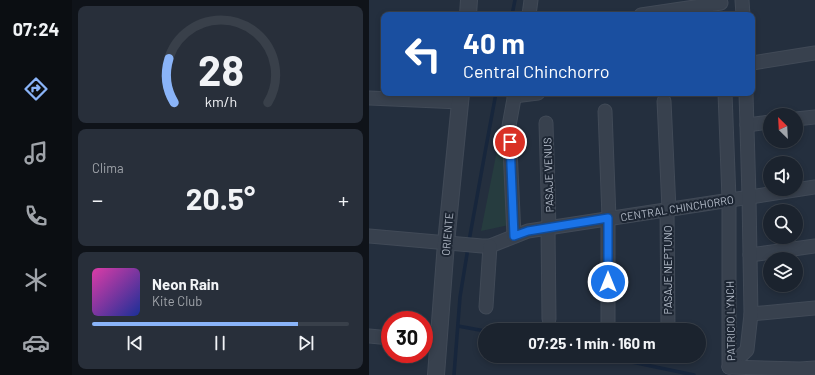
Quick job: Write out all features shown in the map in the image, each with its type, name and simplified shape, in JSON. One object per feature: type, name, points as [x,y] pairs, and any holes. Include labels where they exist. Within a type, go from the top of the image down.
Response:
[{"type":"street","points":[[467,12],[469,0]]},
{"type":"street","points":[[529,12],[531,0]]},
{"type":"street","points":[[744,12],[746,1]]},
{"type":"street","points":[[668,12],[721,6]]},
{"type":"street","points":[[755,63],[815,53]]},
{"type":"street","points":[[514,236],[509,126],[515,96]]},
{"type":"street","name":"PATRICIO LYNCH","points":[[725,96],[729,199],[729,367]]},
{"type":"street","name":"PATRICIO LYNCH","points":[[729,367],[747,350],[751,314],[746,96]]},
{"type":"street","points":[[369,98],[461,97]]},
{"type":"street","name":"ORIENTE","points":[[433,329],[446,243],[461,97]]},
{"type":"street","name":"PASAJE NEPTUNO","points":[[664,102],[668,209],[668,323]]},
{"type":"street","points":[[605,111],[609,218],[608,323]]},
{"type":"street","points":[[803,118],[815,117]]},
{"type":"street","name":"PASAJE VENUS","points":[[546,123],[549,228],[549,319]]},
{"type":"street","points":[[747,125],[763,123]]},
{"type":"street","name":"CENTRAL CHINCHORRO","points":[[369,236],[486,246],[524,232],[729,199],[815,187]]},
{"type":"street","points":[[486,246],[486,307]]},
{"type":"street","points":[[750,255],[815,246]]},
{"type":"street","points":[[751,314],[815,308]]},
{"type":"street","points":[[369,336],[381,337]]},
{"type":"street","name":"ORIENTE","points":[[433,355],[436,375]]},
{"type":"street","points":[[729,367],[815,368]]},
{"type":"green space","points":[[502,125],[509,225],[481,231]]},
{"type":"waterway","points":[[513,12],[515,0]]},
{"type":"waterway","points":[[469,241],[495,96]]},
{"type":"waterway","points":[[454,375],[460,297],[468,248]]},
{"type":"waterway","points":[[458,326],[478,330]]},
{"type":"waterway","points":[[637,363],[694,375]]},
{"type":"route","points":[[510,142],[514,236],[528,231],[608,218],[608,282]]}]
